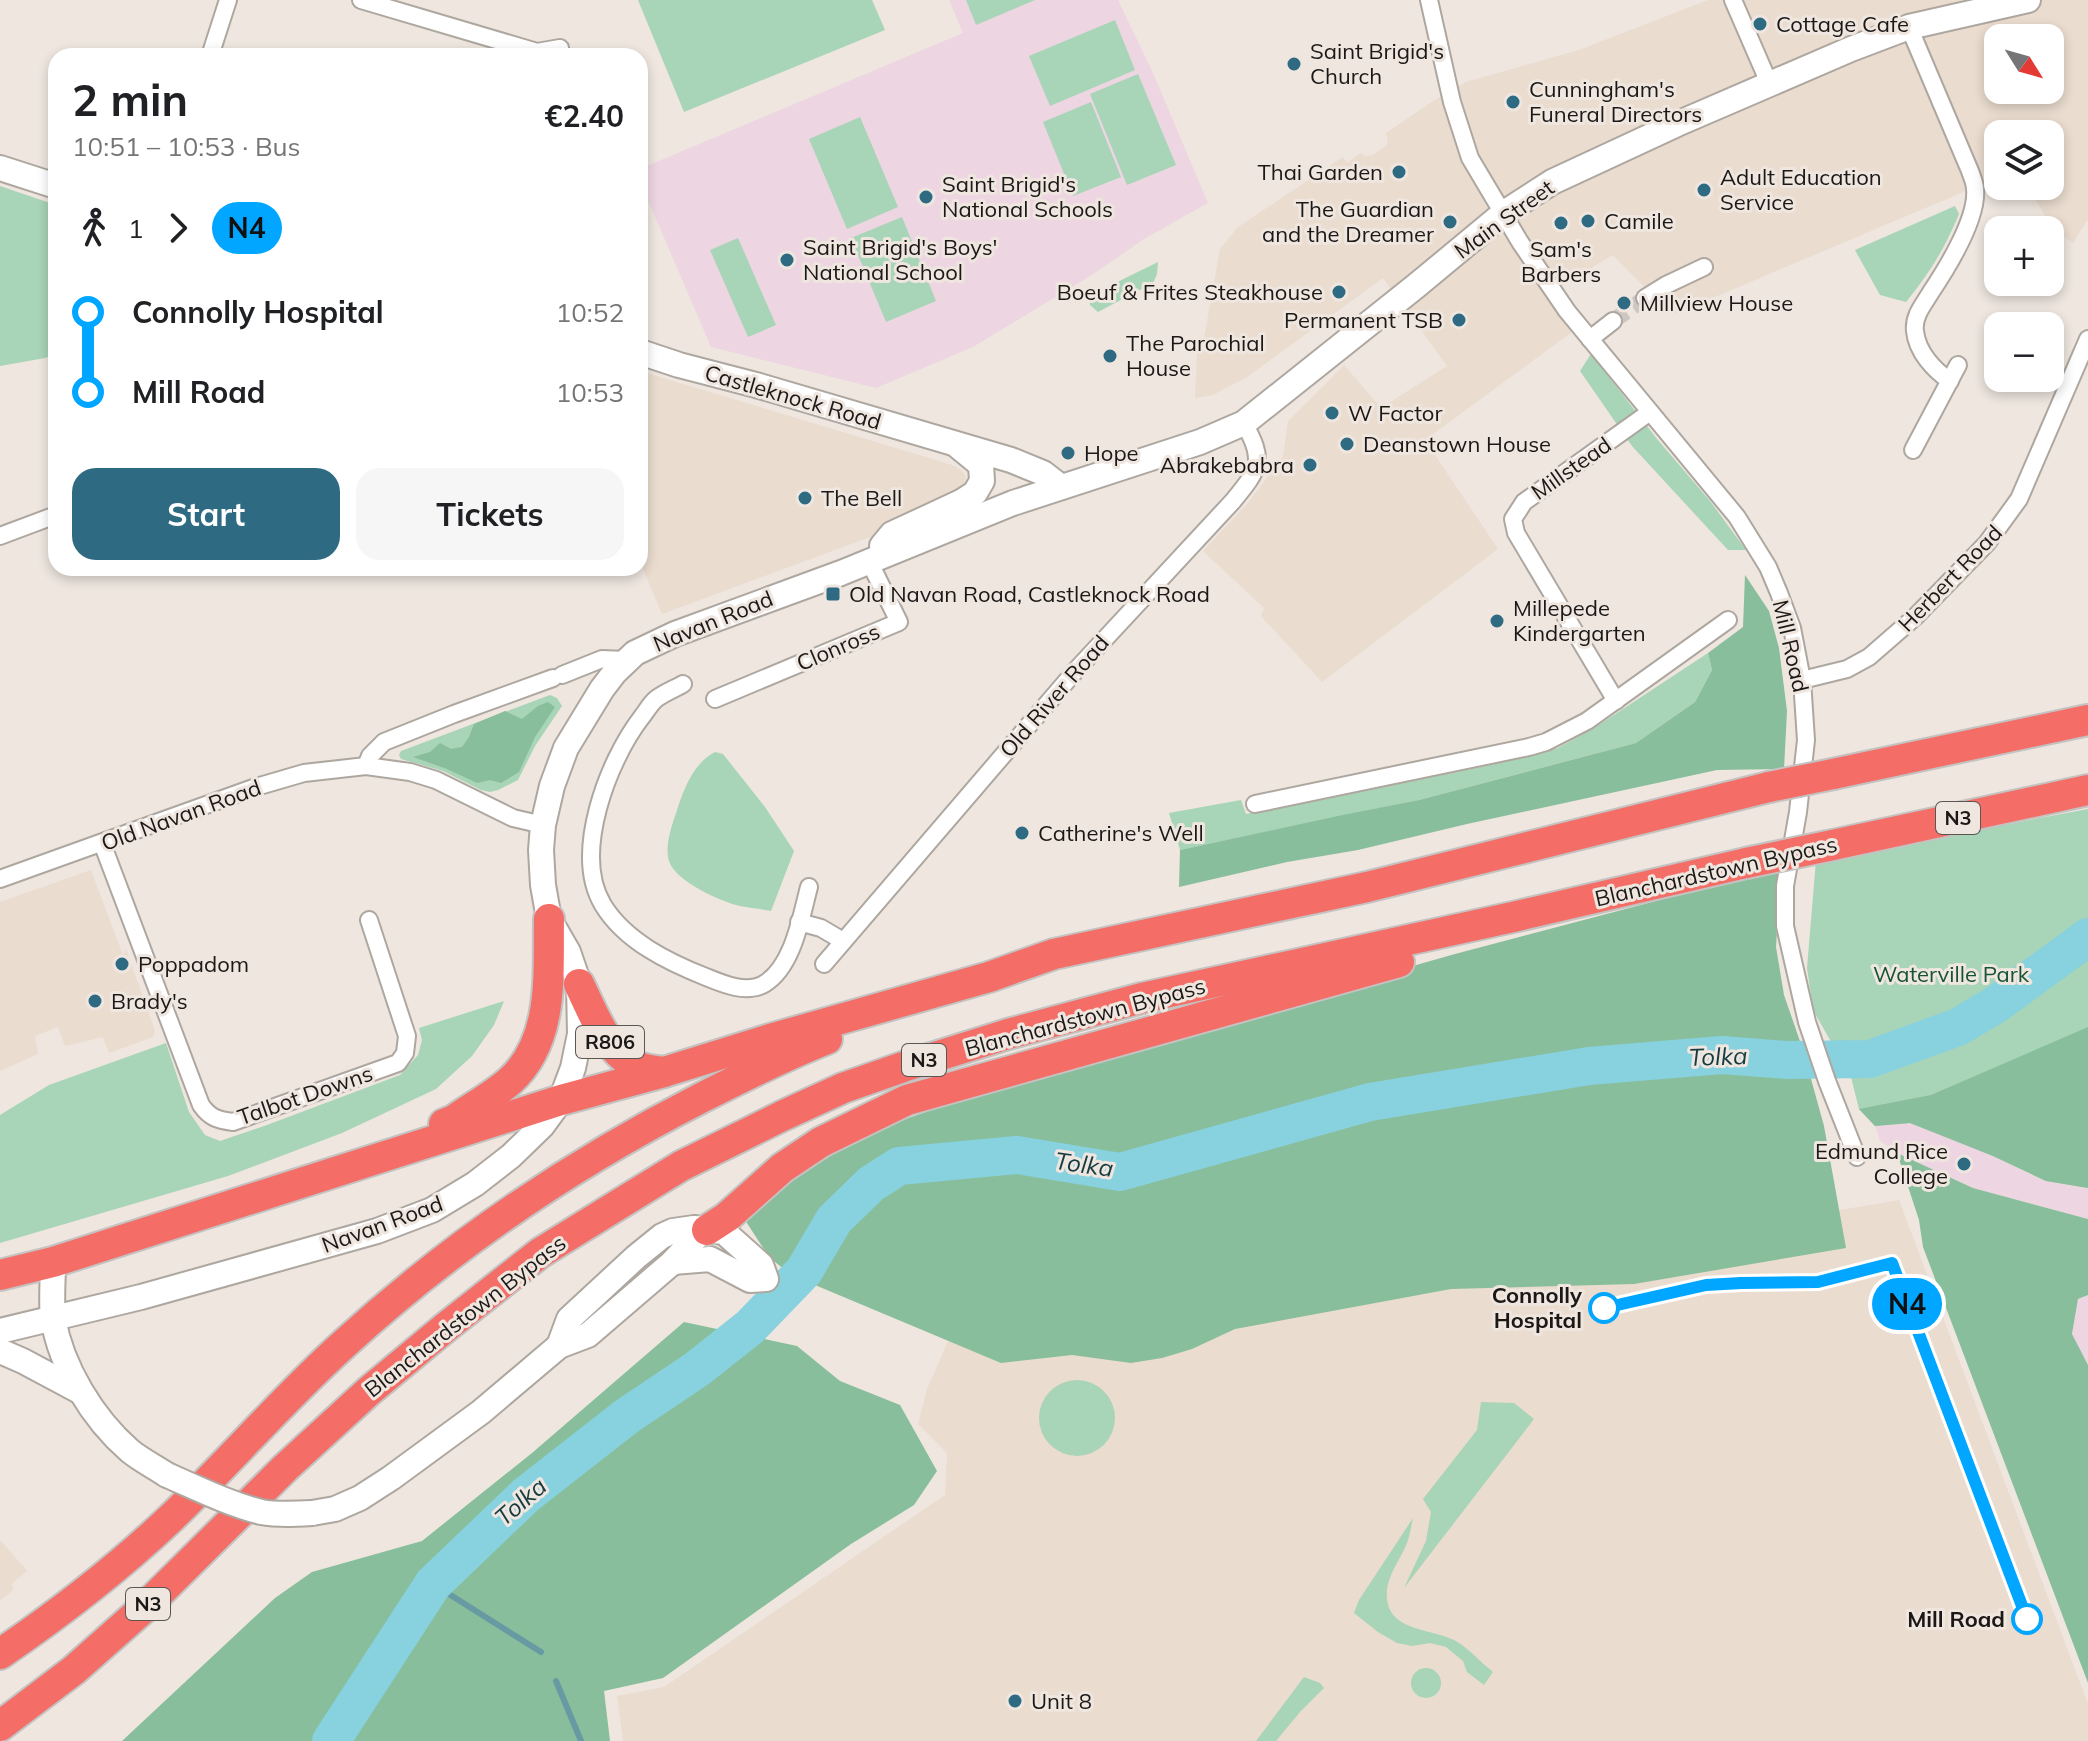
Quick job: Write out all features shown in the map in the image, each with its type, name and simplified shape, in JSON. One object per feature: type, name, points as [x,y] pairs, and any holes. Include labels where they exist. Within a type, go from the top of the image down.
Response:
[{"type":"highway","points":[[0,1654],[125,1561],[343,1345],[419,1278],[578,1166],[660,1119],[817,1043],[1054,954],[1367,887],[1769,787],[2088,720]]},
{"type":"highway","name":"Blanchardstown Bypass","points":[[0,1726],[74,1670],[145,1607],[285,1468],[369,1391],[540,1253],[681,1166],[843,1088],[1008,1034],[1142,998],[2088,790]]},
{"type":"highway","name":"N3","points":[[707,1230],[727,1217],[782,1168],[821,1142],[907,1100],[1295,989],[1553,921],[1669,881]]},
{"type":"highway","points":[[310,1180],[454,1120],[518,1073],[537,1045],[547,1007],[549,919]]},
{"type":"highway","points":[[0,1275],[53,1262],[561,1100],[989,977]]},
{"type":"highway","name":"R806","points":[[579,984],[605,1036],[622,1056],[639,1067],[664,1072]]},
{"type":"street","points":[[213,48],[228,0]]},
{"type":"street","points":[[361,0],[523,48]]},
{"type":"street","name":"Mill Road","points":[[1429,0],[1466,149],[1528,255],[1567,311],[1737,517],[1764,560],[1792,628],[1802,680],[1806,740],[1785,886],[1785,926],[1807,1022],[1857,1157]]},
{"type":"street","points":[[1733,0],[1769,83]]},
{"type":"street","name":"Main Street","points":[[1061,487],[1200,442],[1244,423],[1504,213],[1552,182],[1851,49],[1909,27],[2028,0]]},
{"type":"street","points":[[1909,27],[1975,189],[1972,213],[1952,257],[1917,314],[1914,330],[1929,363],[1950,381]]},
{"type":"street","points":[[0,168],[48,183]]},
{"type":"street","points":[[1645,298],[1704,267]]},
{"type":"street","points":[[1590,339],[1613,321]]},
{"type":"street","name":"Herbert Road","points":[[1802,680],[1847,669],[1869,657],[1915,617],[1987,543],[2019,499],[2088,339]]},
{"type":"street","name":"Castleknock Road","points":[[648,355],[1021,463],[1043,473],[1061,487]]},
{"type":"street","points":[[1913,450],[1958,365]]},
{"type":"street","name":"Millstead","points":[[1616,701],[1516,533],[1513,519],[1524,502],[1650,412]]},
{"type":"street","name":"Old River Road","points":[[824,964],[1077,669],[1248,482],[1258,457],[1256,444],[1244,423]]},
{"type":"street","name":"Castleknock Road","points":[[869,561],[892,534],[961,502],[980,488],[981,465],[946,440]]},
{"type":"street","name":"Navan Road","points":[[0,1331],[141,1297],[362,1235],[432,1210],[475,1184],[511,1156],[542,1126],[561,1100],[573,1068],[580,1034],[579,984],[568,952],[549,919],[541,850],[552,786],[566,748],[602,689],[635,653],[675,634],[1061,487]]},
{"type":"street","points":[[0,536],[48,518]]},
{"type":"street","name":"Clonross","points":[[715,699],[899,622],[869,561]]},
{"type":"street","points":[[1255,804],[1529,747],[1554,738],[1587,721],[1728,620]]},
{"type":"street","points":[[366,766],[370,756],[384,742],[602,659],[626,660]]},
{"type":"street","points":[[683,684],[655,700],[629,733],[608,774],[596,816],[591,850],[593,874],[604,906],[620,926],[648,949],[685,969],[725,985],[746,989],[764,984],[790,954],[809,887]]},
{"type":"street","name":"Old Navan Road","points":[[0,879],[256,787],[304,773],[366,766],[410,772],[436,780],[513,818],[543,825]]},
{"type":"street","name":"Talbot Downs","points":[[102,843],[201,1105],[215,1120],[233,1122],[398,1063],[405,1053],[407,1036],[369,920]]},
{"type":"street","points":[[799,922],[821,928],[843,941]]},
{"type":"street","points":[[559,1346],[569,1319],[662,1236],[685,1228],[724,1232],[761,1265],[766,1279],[750,1280],[710,1259],[673,1262]]},
{"type":"street","points":[[53,1262],[53,1317],[62,1349],[81,1392],[109,1430],[132,1453],[167,1475],[261,1512],[285,1515],[335,1509],[360,1498],[391,1478],[481,1412],[559,1346],[588,1335],[707,1230]]},
{"type":"street","points":[[0,1351],[81,1392]]},
{"type":"shaded area","name":"Saint Brigid's National Schools","points":[[949,0],[1118,0],[1153,73],[1208,203],[1144,239],[1095,273],[973,347],[876,388],[711,347],[648,200],[648,165],[963,33]]},
{"type":"shaded area","points":[[1708,0],[2088,0],[2088,219],[2073,243],[2064,237],[2064,216],[2045,216],[2036,200],[2064,200],[2064,120],[1984,120],[1984,183],[1672,315],[1613,255],[1544,296],[1572,332],[1425,440],[1498,549],[1322,682],[1261,616],[1264,608],[1203,551],[1248,503],[1283,456],[1288,421],[1344,365],[1381,408],[1447,366],[1383,278],[1247,377],[1213,395],[1195,398],[1197,354],[1203,344],[1220,249],[1238,227],[1343,157],[1347,163],[1361,153],[1373,155],[1386,146],[1388,138],[1385,134],[1466,82],[1579,50]]},
{"type":"shaded area","points":[[648,373],[952,465],[966,476],[962,490],[907,512],[870,537],[662,614],[646,576]]},
{"type":"shaded area","points":[[91,870],[123,955],[126,949],[155,1031],[153,1037],[109,1053],[103,1037],[65,1046],[58,1027],[35,1036],[38,1054],[0,1071],[0,902]]},
{"type":"shaded area","name":"Edmund Rice College","points":[[1910,1123],[1993,1156],[2045,1181],[2088,1188],[2088,1219],[1973,1188],[1897,1153],[1880,1141],[1875,1126]]},
{"type":"shaded area","name":"Connolly Hospital","points":[[1899,1200],[2088,1704],[2088,1741],[623,1741],[617,1696],[664,1687],[945,1495],[947,1453],[918,1424],[927,1389],[953,1330],[1057,1342]]},
{"type":"shaded area","points":[[2088,1295],[2088,1365],[2072,1335],[2078,1299]]},
{"type":"shaded area","points":[[0,1540],[27,1571],[11,1584],[14,1589],[0,1601]]},
{"type":"green space","points":[[638,0],[872,0],[885,30],[684,112]]},
{"type":"green space","points":[[966,0],[1035,0],[976,25]]},
{"type":"green space","points":[[1115,20],[1135,70],[1050,106],[1029,56]]},
{"type":"green space","points":[[1138,74],[1176,165],[1127,185],[1090,94]]},
{"type":"green space","points":[[1091,102],[1121,177],[1073,196],[1043,122]]},
{"type":"green space","points":[[860,117],[898,207],[847,229],[809,139]]},
{"type":"green space","points":[[0,186],[48,202],[48,357],[0,366]]},
{"type":"green space","points":[[1955,206],[1959,214],[1948,239],[1906,302],[1880,295],[1855,250]]},
{"type":"green space","points":[[902,217],[936,301],[886,322],[851,238]]},
{"type":"green space","points":[[738,238],[776,325],[748,337],[710,250]]},
{"type":"green space","points":[[1158,262],[1153,283],[1098,312],[1090,305],[1089,296]]},
{"type":"green space","points":[[1591,354],[1746,550],[1728,550],[1632,446],[1580,371]]},
{"type":"green space","points":[[1745,575],[1769,611],[1779,648],[1787,711],[1784,769],[1717,770],[1179,887],[1180,850],[1419,800],[1636,743],[1695,702],[1712,670],[1708,653],[1743,627]]},
{"type":"green space","points":[[1708,653],[1712,670],[1695,702],[1636,743],[1419,800],[1180,850],[1169,813],[1241,800],[1246,814],[1486,766],[1558,748]]},
{"type":"green space","points":[[550,695],[557,698],[562,706],[535,746],[518,780],[498,790],[481,790],[443,771],[401,759],[399,755],[401,751]]},
{"type":"green space","points":[[548,702],[555,707],[535,737],[519,772],[501,783],[490,780],[477,783],[413,757],[430,752],[440,743],[451,749],[462,747],[474,724],[505,711],[522,719]]},
{"type":"green space","points":[[715,752],[723,754],[765,807],[794,851],[771,911],[740,906],[711,895],[680,876],[669,861],[670,834],[684,791],[696,768]]},
{"type":"green space","name":"Waterville Park","points":[[2088,809],[2088,1188],[2046,1181],[1910,1123],[1875,1126],[1859,1109],[1851,1077],[1813,1010],[1807,968],[1816,860]]},
{"type":"green space","points":[[1781,868],[1776,947],[1784,995],[1824,1126],[1846,1248],[1634,1284],[1451,1289],[1235,1329],[1192,1349],[1131,1363],[1072,1355],[1001,1363],[785,1270],[769,1257],[745,1220],[790,1178],[874,1130],[1047,1070],[1455,954]]},
{"type":"green space","points":[[504,1001],[494,1025],[472,1056],[436,1089],[342,1133],[228,1176],[0,1243],[0,1115],[49,1085],[166,1043],[189,1112],[205,1135],[220,1141],[400,1075],[418,1055],[422,1040],[419,1028]]},
{"type":"green space","points":[[2088,1027],[2088,1188],[2046,1181],[1910,1123],[1875,1126],[1859,1109],[1931,1095]]},
{"type":"green space","points":[[1897,1153],[1973,1188],[2088,1219],[2088,1295],[2078,1299],[2072,1334],[2088,1365],[2088,1683],[1923,1247],[1919,1220]]},
{"type":"green space","points":[[684,1322],[797,1346],[840,1381],[900,1405],[937,1471],[914,1505],[851,1544],[663,1678],[604,1691],[610,1741],[122,1741],[275,1598],[312,1572],[422,1541],[532,1453]]},
{"type":"green space","points":[[1077,1380],[1091,1383],[1104,1391],[1112,1404],[1115,1418],[1112,1432],[1104,1445],[1091,1453],[1077,1456],[1063,1453],[1050,1445],[1042,1432],[1039,1418],[1042,1404],[1050,1391],[1063,1383]]},
{"type":"green space","points":[[1481,1402],[1514,1403],[1534,1419],[1404,1588],[1426,1541],[1431,1512],[1423,1499],[1477,1430]]},
{"type":"green space","points":[[1413,1518],[1407,1543],[1388,1583],[1388,1603],[1392,1613],[1409,1626],[1454,1640],[1470,1651],[1493,1672],[1484,1685],[1467,1672],[1463,1661],[1446,1647],[1430,1643],[1412,1646],[1397,1643],[1354,1613],[1359,1600]]},
{"type":"green space","points":[[1426,1668],[1432,1669],[1440,1677],[1440,1689],[1432,1697],[1426,1698],[1420,1697],[1412,1689],[1411,1683],[1412,1677],[1420,1669]]},
{"type":"green space","points":[[1304,1677],[1320,1683],[1324,1688],[1276,1741],[1256,1741]]},
{"type":"waterway","name":"Tolka","points":[[331,1741],[433,1584],[526,1495],[627,1416],[697,1369],[750,1327],[804,1271],[834,1220],[871,1184],[899,1166],[1017,1155],[1120,1172],[1370,1102],[1589,1066],[1722,1055],[1787,1060],[1870,1059],[1958,1027],[1995,1005],[2088,937]]},
{"type":"waterway","points":[[433,1584],[541,1652]]},
{"type":"waterway","points":[[556,1681],[581,1741]]},
{"type":"tunnel","points":[[1613,321],[1645,298]]},
{"type":"bus line","name":"N4","points":[[1604,1308],[1706,1285],[1818,1282],[1892,1263],[2027,1619]]},
{"type":"place","name":"Cottage Cafe","points":[[1760,24]]},
{"type":"place","name":"Saint Brigid's Church","points":[[1294,64]]},
{"type":"place","name":"Cunningham's Funeral Directors","points":[[1513,102]]},
{"type":"place","name":"Thai Garden","points":[[1399,172]]},
{"type":"place","name":"Adult Education Service","points":[[1704,190]]},
{"type":"place","name":"Saint Brigid's National Schools","points":[[926,197]]},
{"type":"place","name":"Camile","points":[[1588,221]]},
{"type":"place","name":"The Guardian and the Dreamer","points":[[1450,222]]},
{"type":"place","name":"Sam's Barbers","points":[[1561,223]]},
{"type":"place","name":"Saint Brigid's Boys' National School","points":[[787,260]]},
{"type":"place","name":"Boeuf & Frites Steakhouse","points":[[1339,292]]},
{"type":"place","name":"Millview House","points":[[1624,303]]},
{"type":"place","name":"Permanent TSB","points":[[1459,320]]},
{"type":"place","name":"The Parochial House","points":[[1110,356]]},
{"type":"place","name":"W Factor","points":[[1332,413]]},
{"type":"place","name":"Deanstown House","points":[[1347,444]]},
{"type":"place","name":"Hope","points":[[1068,453]]},
{"type":"place","name":"Abrakebabra","points":[[1310,465]]},
{"type":"place","name":"The Bell","points":[[805,498]]},
{"type":"place","name":"Old Navan Road, Castleknock Road","points":[[833,594]]},
{"type":"place","name":"Millepede Kindergarten","points":[[1497,621]]},
{"type":"place","name":"Catherine's Well","points":[[1022,833]]},
{"type":"place","name":"Poppadom","points":[[122,964]]},
{"type":"place","name":"Brady's","points":[[95,1001]]},
{"type":"place","name":"Edmund Rice College","points":[[1964,1164]]},
{"type":"place","name":"Connolly Hospital","points":[[1604,1308]]},
{"type":"place","name":"Mill Road","points":[[2027,1619]]},
{"type":"place","name":"Unit 8","points":[[1015,1701]]}]
